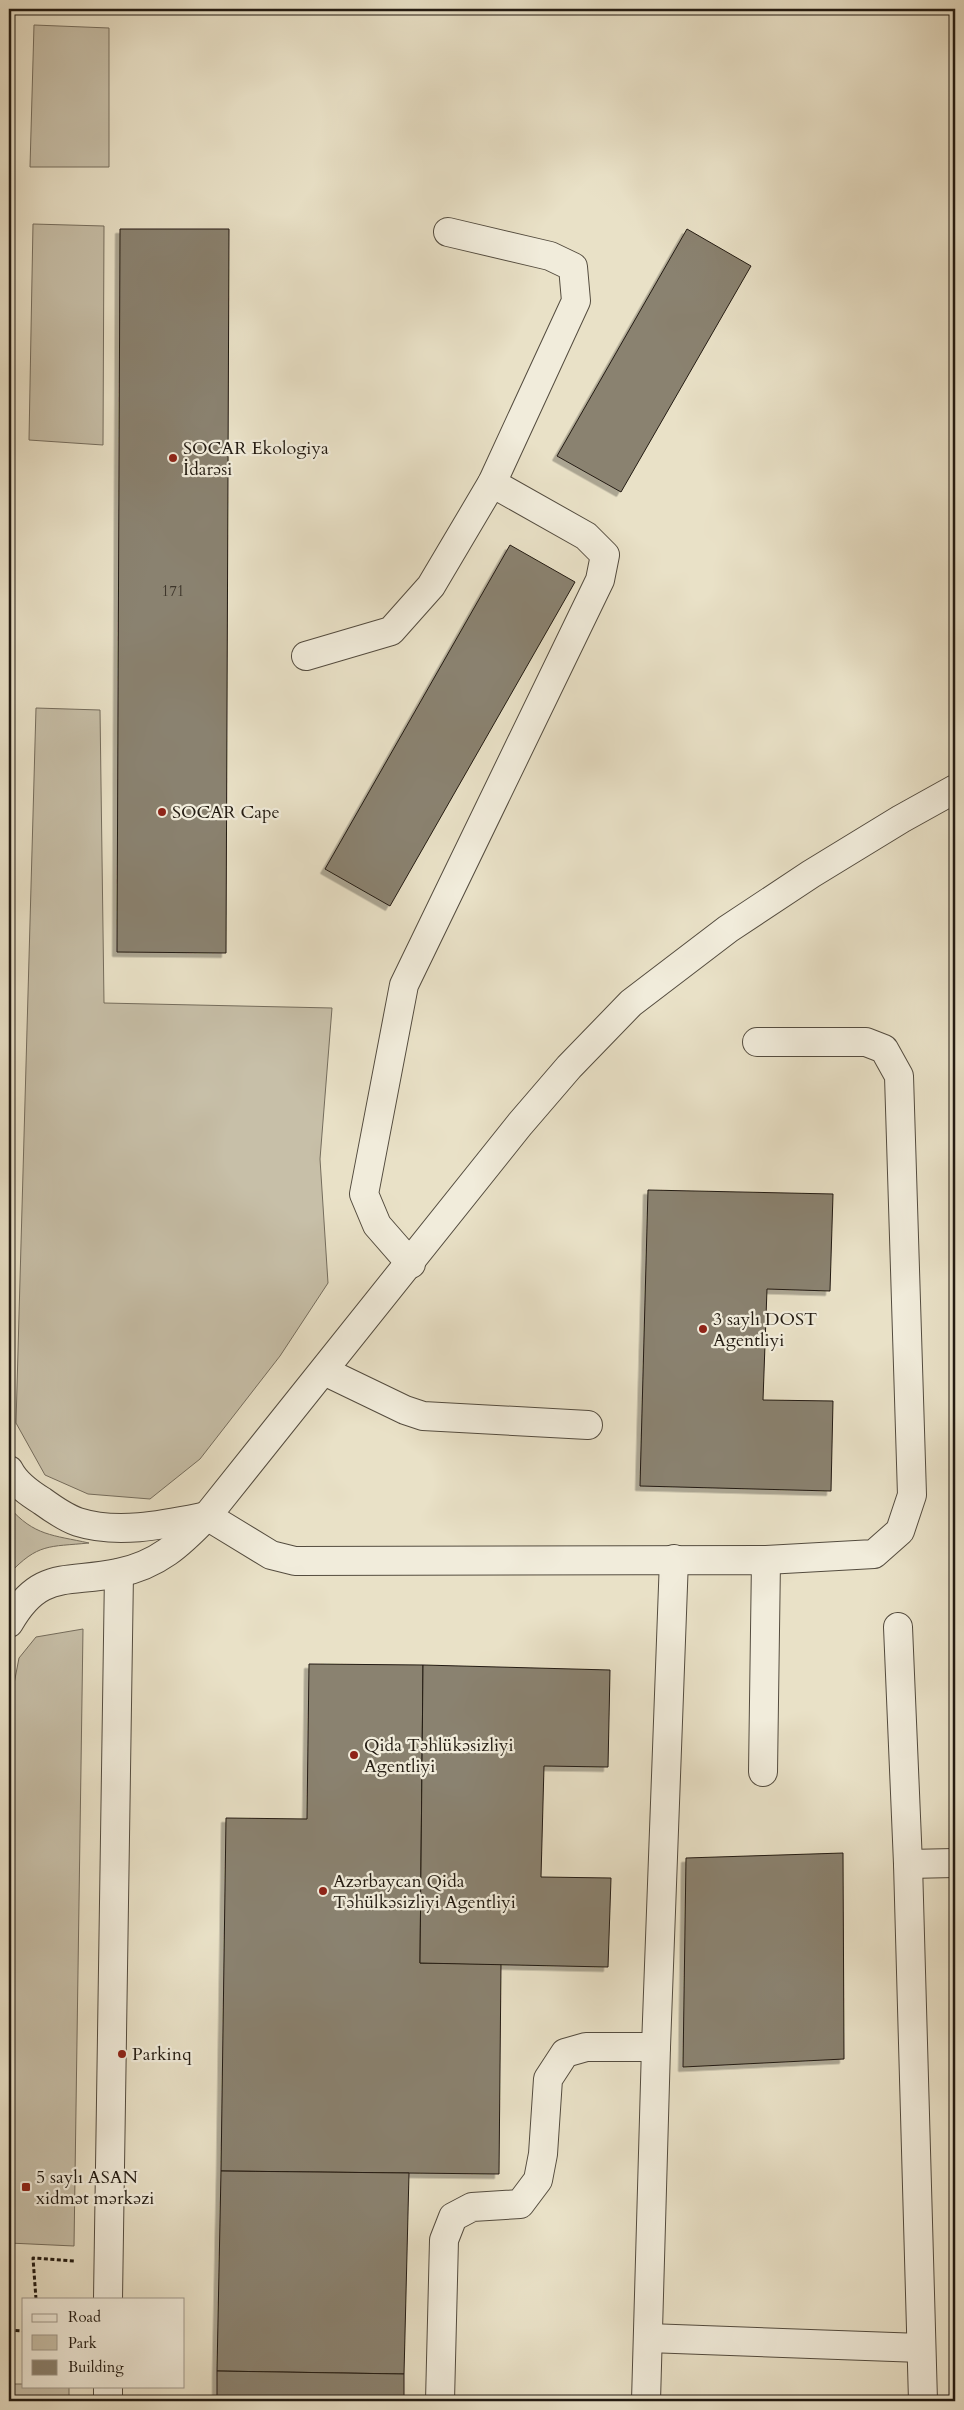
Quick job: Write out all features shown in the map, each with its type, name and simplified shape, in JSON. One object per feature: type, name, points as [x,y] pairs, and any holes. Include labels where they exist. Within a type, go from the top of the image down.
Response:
[{"type":"street","points":[[306,656],[391,631],[431,586],[492,483],[576,301],[573,268],[550,256],[448,232]]},
{"type":"street","points":[[410,1264],[378,1225],[364,1194],[404,985],[600,580],[605,555],[586,536],[492,483]]},
{"type":"street","points":[[9,1623],[20,1603],[38,1588],[62,1579],[118,1573],[152,1561],[175,1548],[207,1516],[324,1372],[520,1124],[569,1066],[631,1003],[728,929],[810,874],[901,819],[955,790]]},
{"type":"street","points":[[9,1470],[12,1477],[29,1493],[78,1522],[111,1527],[145,1526],[162,1525],[207,1516],[271,1555],[295,1561],[766,1560],[874,1554],[900,1531],[912,1495],[899,1076],[884,1049],[866,1042],[757,1042]]},
{"type":"street","points":[[324,1372],[405,1410],[423,1416],[588,1424]]},
{"type":"street","points":[[646,2401],[656,2047],[674,1560]]},
{"type":"street","points":[[763,1772],[766,1560]]},
{"type":"street","points":[[108,2298],[118,1573]]},
{"type":"street","points":[[898,1627],[908,1864],[923,2401]]},
{"type":"street","points":[[908,1864],[955,1863]]},
{"type":"street","points":[[440,2401],[444,2240],[453,2217],[472,2207],[520,2204],[538,2180],[543,2154],[548,2078],[565,2053],[586,2047],[656,2047]]},
{"type":"street","points":[[648,2338],[921,2348]]},
{"type":"street","points":[[108,2388],[108,2401]]},
{"type":"path","points":[[34,2258],[36,2298]]},
{"type":"path","points":[[9,2330],[22,2331]]},
{"type":"green space","points":[[34,25],[109,28],[109,167],[30,167]]},
{"type":"green space","points":[[33,224],[104,226],[103,445],[29,440]]},
{"type":"green space","points":[[36,708],[100,710],[104,1003],[332,1008],[320,1159],[328,1283],[280,1356],[200,1459],[150,1499],[88,1494],[45,1475],[16,1423]]},
{"type":"green space","points":[[9,1507],[18,1517],[36,1529],[54,1536],[89,1543],[45,1548],[28,1557],[9,1574]]},
{"type":"green space","points":[[83,1629],[74,2246],[9,2243],[13,1689],[19,1658],[36,1637]]},
{"type":"green space","points":[[9,2384],[22,2384],[22,2388],[69,2388],[69,2401],[9,2401]]},
{"type":"building","points":[[120,229],[229,229],[226,953],[117,952]]},
{"type":"building","points":[[687,229],[751,266],[621,492],[557,456]]},
{"type":"building","points":[[510,545],[575,582],[390,906],[325,869]]},
{"type":"building","points":[[648,1190],[833,1194],[830,1291],[767,1289],[763,1400],[833,1401],[831,1491],[640,1486]]},
{"type":"building","name":"Azərbaycan Qida Təhülkəsizliyi Agentliyi","points":[[309,1664],[423,1665],[420,1963],[501,1964],[499,2174],[221,2171],[226,1818],[307,1819]]},
{"type":"building","points":[[423,1665],[610,1670],[608,1767],[544,1766],[541,1877],[611,1878],[608,1967],[420,1963]]},
{"type":"building","points":[[843,1853],[844,2059],[683,2067],[686,1858]]},
{"type":"building","points":[[221,2171],[409,2173],[404,2374],[217,2371]]},
{"type":"building","points":[[217,2371],[404,2374],[404,2401],[217,2401]]},
{"type":"building","points":[[866,2398],[867,2401],[774,2401]]},
{"type":"place","name":"SOCAR Ekologiya İdarəsi","points":[[173,458]]},
{"type":"place","name":"SOCAR Cape","points":[[162,812]]},
{"type":"place","name":"3 saylı DOST Agentliyi","points":[[703,1329]]},
{"type":"place","name":"Qida Təhlükəsizliyi Agentliyi","points":[[354,1755]]},
{"type":"place","name":"Azərbaycan Qida Təhülkəsizliyi Agentliyi","points":[[323,1891]]},
{"type":"place","name":"Parkinq","points":[[122,2054]]},
{"type":"place","name":"5 saylı ASAN xidmət mərkəzi","points":[[26,2187]]}]
